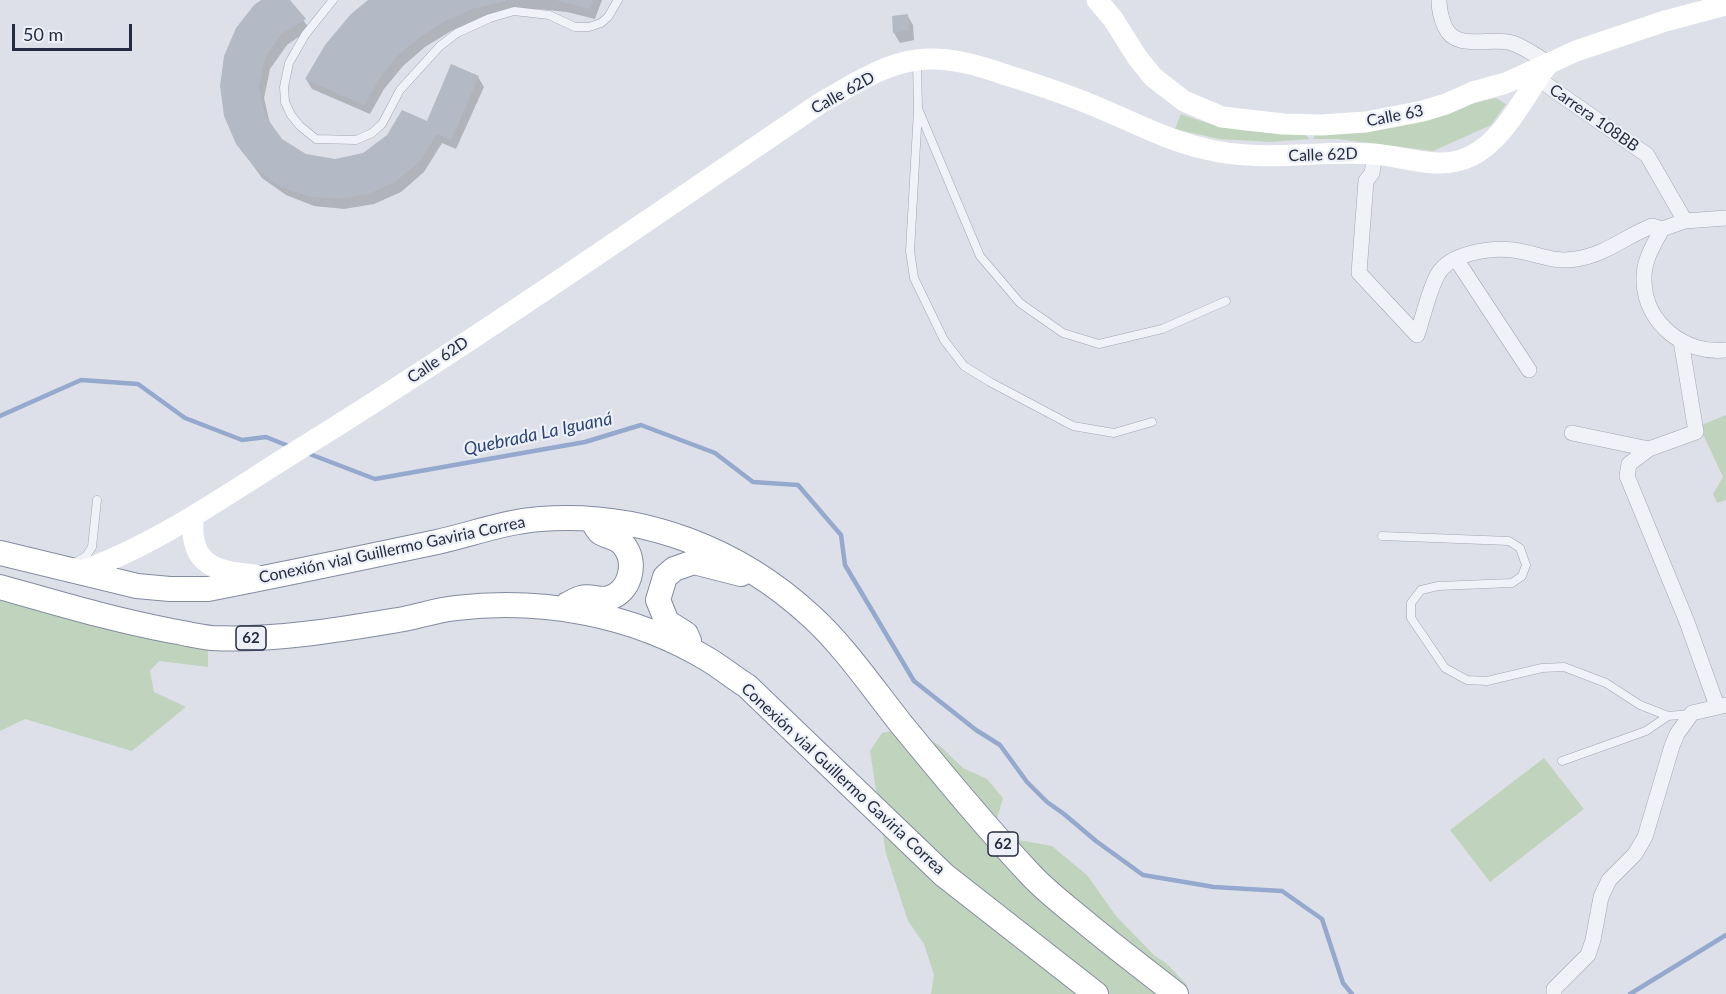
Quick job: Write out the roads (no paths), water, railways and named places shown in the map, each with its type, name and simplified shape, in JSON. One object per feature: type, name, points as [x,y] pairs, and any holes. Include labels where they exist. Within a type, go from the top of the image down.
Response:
[{"type":"highway","name":"Conexión vial Guillermo Gaviria Correa","points":[[0,553],[137,586],[208,589],[443,540],[490,526],[540,519],[591,519],[630,523],[702,544],[732,558],[767,580],[813,617],[835,641],[956,792],[1032,876],[1098,933],[1176,994]]},
{"type":"highway","points":[[560,608],[582,597],[608,599],[622,591],[629,580],[632,566],[625,546],[615,537],[600,532],[591,519]]},
{"type":"highway","points":[[693,651],[686,634],[667,622],[658,600],[665,577],[674,569],[694,562],[767,580]]},
{"type":"highway","name":"Conexión vial Guillermo Gaviria Correa","points":[[0,587],[116,620],[211,638],[254,638],[330,630],[399,620],[453,608],[505,604],[560,608],[606,617],[639,627],[693,651],[747,686],[944,875],[1096,994]]},
{"type":"main road","name":"Calle 63","points":[[1097,0],[1113,19],[1145,68],[1161,85],[1198,108],[1234,119],[1283,124],[1336,125],[1404,115],[1446,104],[1473,92],[1543,71],[1576,51],[1665,21],[1726,5]]},
{"type":"main road","name":"Calle 62D","points":[[72,571],[130,552],[198,512],[388,394],[822,102],[893,66],[917,60],[945,60],[979,66],[1059,92],[1168,137],[1219,152],[1272,156],[1375,154],[1438,163],[1473,156],[1494,141],[1543,71]]},
{"type":"main road","points":[[198,512],[194,540],[198,552],[211,566],[228,573],[275,576]]},
{"type":"street","name":"Carrera 108BB","points":[[1439,0],[1441,18],[1452,38],[1465,41],[1511,43],[1647,155],[1685,221]]},
{"type":"street","points":[[1375,154],[1372,173],[1366,181],[1359,273],[1417,335],[1439,272],[1456,259],[1484,249],[1513,250],[1550,260],[1577,259],[1609,249],[1652,226],[1662,229],[1685,221],[1726,218]]},
{"type":"street","points":[[1662,229],[1647,256],[1644,280],[1646,299],[1653,314],[1664,329],[1681,341],[1710,352],[1726,350]]},
{"type":"street","points":[[1456,259],[1529,370]]},
{"type":"street","points":[[1554,994],[1554,989],[1588,955],[1601,897],[1609,880],[1635,854],[1645,837],[1677,734],[1692,713],[1721,705],[1627,476],[1629,464],[1649,449],[1696,432],[1681,341]]},
{"type":"street","points":[[1572,433],[1649,449]]},
{"type":"lane","points":[[333,0],[305,35],[290,63],[284,87],[285,102],[291,115],[316,139],[356,140],[372,133],[382,124],[400,90],[440,46],[457,33],[490,18],[514,11],[549,15],[575,27],[590,27],[601,23],[608,17],[618,0]]},
{"type":"lane","points":[[917,60],[918,110],[910,250],[914,278],[944,340],[964,366],[1073,426],[1114,433],[1152,422]]},
{"type":"lane","points":[[918,110],[980,256],[1020,303],[1063,333],[1098,344],[1162,329],[1226,301]]},
{"type":"lane","points":[[72,571],[92,547],[97,500]]},
{"type":"lane","points":[[1382,536],[1509,541],[1521,548],[1526,565],[1522,576],[1512,583],[1438,586],[1421,590],[1411,603],[1411,618],[1445,668],[1467,680],[1487,681],[1542,668],[1563,668],[1605,683],[1640,705],[1668,716]]},
{"type":"lane","points":[[1562,761],[1646,731],[1668,716],[1692,713]]},
{"type":"waterway","name":"Quebrada La Iguaná","points":[[0,416],[81,380],[138,384],[185,418],[242,440],[266,437],[291,447]]},
{"type":"waterway","name":"Quebrada La Iguaná","points":[[307,453],[375,479],[585,442],[641,425],[715,453],[753,482],[798,485],[841,535],[845,565],[914,681],[976,730],[1000,745],[1027,782],[1047,802],[1143,875],[1214,887],[1282,891],[1322,919],[1343,983],[1352,994]]},
{"type":"waterway","name":"Quebrada La Iguaná","points":[[1630,994],[1726,935]]}]
